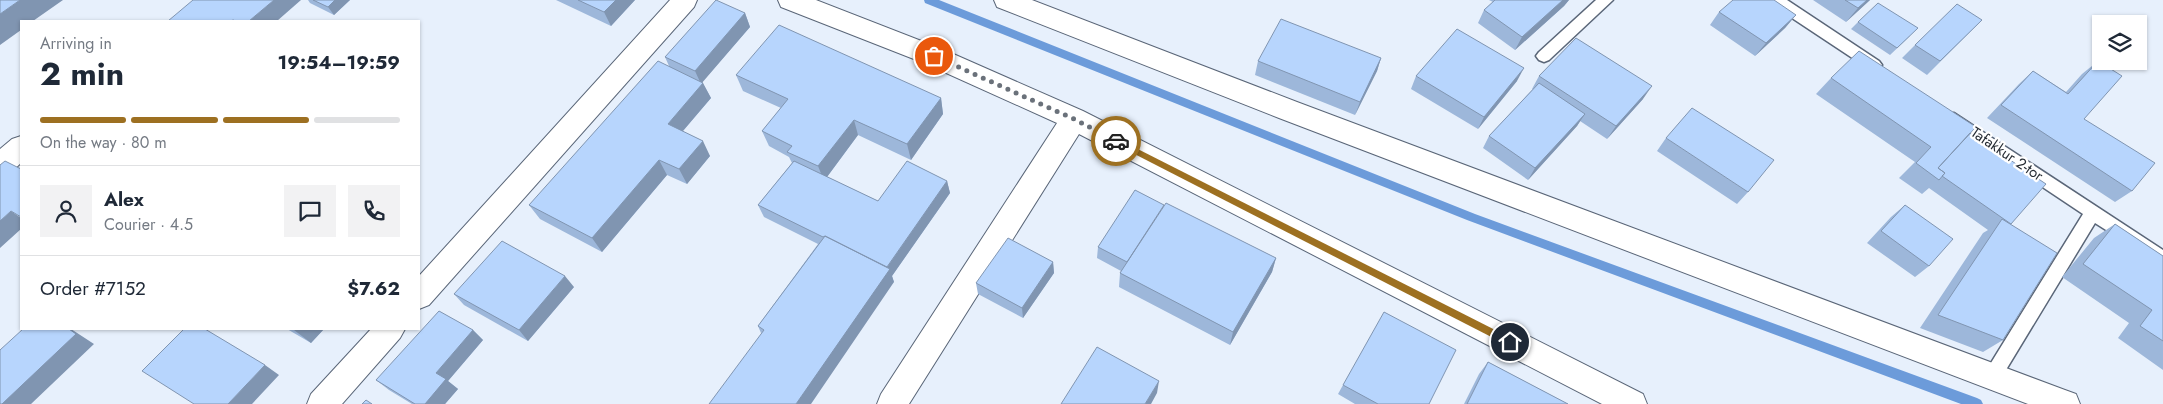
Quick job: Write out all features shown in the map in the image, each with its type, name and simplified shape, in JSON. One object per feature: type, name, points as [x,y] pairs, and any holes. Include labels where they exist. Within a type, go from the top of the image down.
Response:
[{"type":"street","points":[[420,295],[685,0]]},
{"type":"street","points":[[790,0],[934,56],[1074,119],[1632,404]]},
{"type":"street","points":[[1006,0],[1288,110],[2065,404]]},
{"type":"street","points":[[892,404],[1074,119]]},
{"type":"street","points":[[0,164],[20,148]]},
{"type":"street","points":[[322,404],[389,330]]},
{"type":"lane","points":[[1544,56],[1606,0]]},
{"type":"lane","points":[[1776,0],[1890,76]]},
{"type":"lane","name":"Tafakkur 2-tor","points":[[1939,109],[2163,259]]},
{"type":"lane","points":[[1992,377],[2093,212]]},
{"type":"building","points":[[0,0],[20,0],[0,14]]},
{"type":"building","points":[[193,0],[274,0],[250,20],[169,20]]},
{"type":"building","points":[[313,0],[335,0],[328,7]]},
{"type":"building","points":[[578,0],[616,0],[604,12]]},
{"type":"building","points":[[716,0],[745,13],[695,71],[665,57]]},
{"type":"building","points":[[1495,0],[1563,0],[1522,37],[1484,10]]},
{"type":"building","points":[[1733,0],[1774,0],[1796,15],[1766,43],[1719,12]]},
{"type":"building","points":[[1845,0],[1867,0],[1858,8]]},
{"type":"building","points":[[1878,3],[1918,28],[1897,48],[1858,22]]},
{"type":"building","points":[[1957,4],[1982,20],[1940,61],[1915,45]]},
{"type":"building","points":[[1281,19],[1381,58],[1360,102],[1258,61]]},
{"type":"building","points":[[779,25],[941,98],[907,144],[854,120],[818,166],[787,152],[792,146],[762,131],[788,99],[736,75]]},
{"type":"building","points":[[1457,29],[1524,68],[1484,117],[1416,76]]},
{"type":"building","points":[[1576,38],[1652,86],[1616,126],[1539,76]]},
{"type":"building","points":[[1859,51],[1976,127],[1938,168],[1945,173],[1939,180],[1916,163],[1931,147],[1831,78]]},
{"type":"building","points":[[658,61],[703,83],[668,124],[703,141],[679,169],[659,160],[592,238],[529,205]]},
{"type":"building","points":[[2092,68],[2092,70],[2112,70],[2122,76],[2084,119],[2155,163],[2132,191],[2001,105],[2033,71],[2068,94]]},
{"type":"building","points":[[1539,83],[1585,114],[1535,168],[1489,136]]},
{"type":"building","points":[[1692,108],[1774,160],[1748,192],[1666,138]]},
{"type":"building","points":[[1970,133],[2046,184],[2011,224],[1942,176],[1945,173],[1938,168]]},
{"type":"building","points":[[5,161],[20,168],[20,216],[11,211],[0,221],[0,165]]},
{"type":"building","points":[[794,161],[878,201],[907,161],[947,181],[887,267],[758,205]]},
{"type":"building","points":[[1135,190],[1164,205],[1127,262],[1098,247]]},
{"type":"building","points":[[1166,203],[1276,258],[1233,332],[1120,273]]},
{"type":"building","points":[[1905,205],[1953,239],[1929,266],[1881,231]]},
{"type":"building","points":[[2002,219],[2057,253],[2003,340],[1938,315]]},
{"type":"building","points":[[2115,224],[2163,256],[2163,341],[2140,326],[2152,310],[2083,264]]},
{"type":"building","points":[[825,236],[890,269],[796,404],[709,404],[764,330],[758,326]]},
{"type":"building","points":[[1008,238],[1053,262],[1022,308],[976,283]]},
{"type":"building","points":[[502,241],[565,276],[519,330],[454,294]]},
{"type":"building","points":[[439,311],[473,330],[436,373],[446,379],[425,404],[415,404],[376,380]]},
{"type":"building","points":[[1384,312],[1456,350],[1429,404],[1378,404],[1343,385]]},
{"type":"building","points":[[22,330],[70,330],[76,334],[2,404],[0,404],[0,350]]},
{"type":"building","points":[[183,330],[207,330],[265,365],[228,404],[194,404],[142,371]]},
{"type":"building","points":[[1097,347],[1159,381],[1145,404],[1061,404]]},
{"type":"building","points":[[1488,362],[1568,404],[1467,404]]},
{"type":"building","points":[[366,400],[372,404],[362,404]]},
{"type":"waterway","points":[[929,0],[1471,217],[1977,404]]},
{"type":"way so far","points":[[934,56],[1074,119],[1116,141]]},
{"type":"route","points":[[1116,141],[1510,342]]}]
